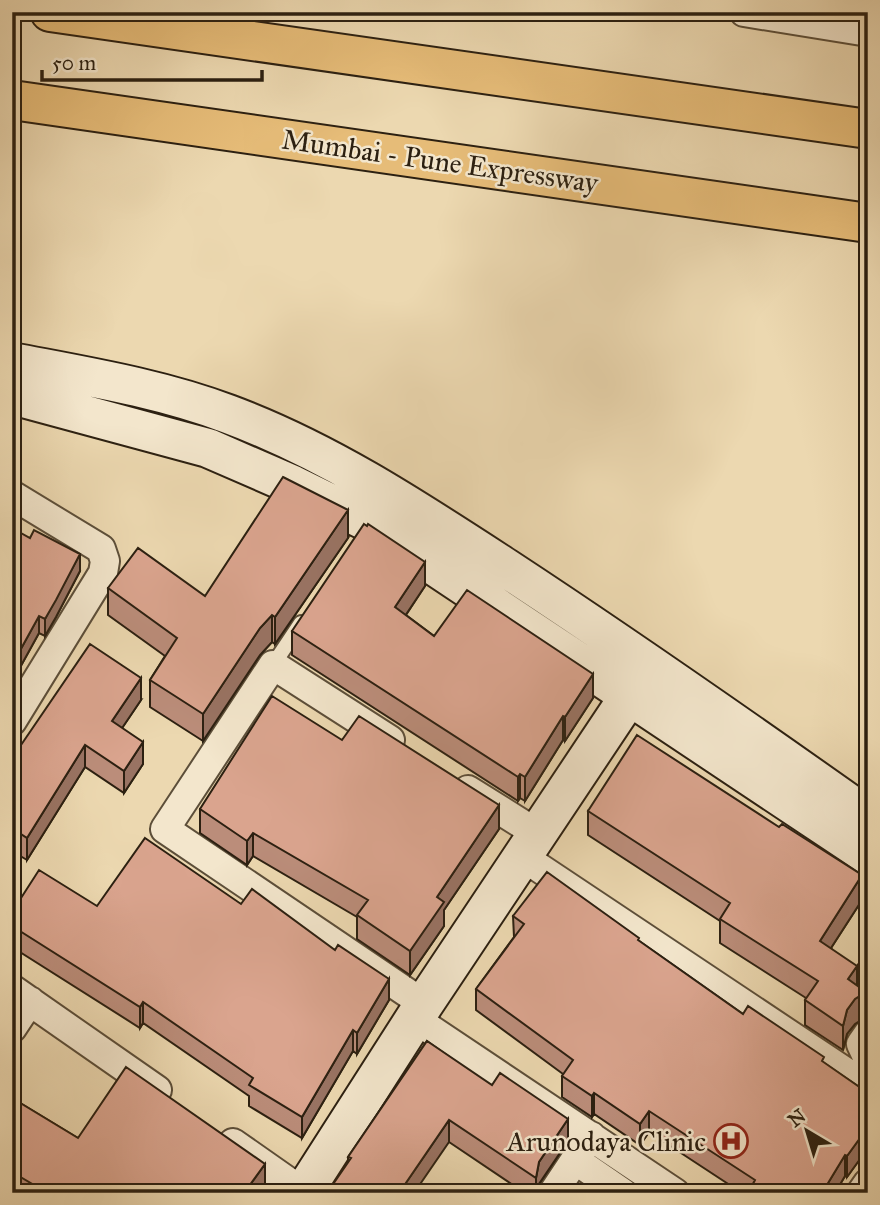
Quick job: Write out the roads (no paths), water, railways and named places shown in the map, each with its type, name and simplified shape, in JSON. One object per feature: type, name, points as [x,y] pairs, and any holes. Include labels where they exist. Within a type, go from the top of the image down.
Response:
[{"type":"highway","points":[[50,12],[868,129]]},
{"type":"highway","name":"Mumbai - Pune Expressway","points":[[12,100],[868,223]]},
{"type":"main road","points":[[12,362],[171,396],[229,414],[327,458],[415,509],[651,665],[868,817]]},
{"type":"main road","points":[[12,395],[208,448],[293,485],[366,528],[630,697],[868,855]]},
{"type":"main road","points":[[303,1192],[419,1011],[651,665]]},
{"type":"street","points":[[744,12],[868,32]]},
{"type":"street","points":[[12,495],[101,550],[105,561],[103,573],[12,721]]},
{"type":"street","points":[[411,753],[273,665],[164,829],[591,1136],[675,1193]]},
{"type":"street","points":[[445,775],[530,846],[868,1087]]},
{"type":"street","points":[[17,1011],[178,1104]]},
{"type":"street","points":[[868,1034],[861,1044],[868,1059]]},
{"type":"street","points":[[212,1128],[303,1192]]},
{"type":"street","points":[[553,1193],[591,1136]]},
{"type":"street","points":[[575,1160],[623,1193]]},
{"type":"street","points":[[861,1193],[868,1183]]},
{"type":"lane","points":[[273,665],[312,607]]},
{"type":"place","name":"Arunodaya Clinic","points":[[731,1141]]}]
